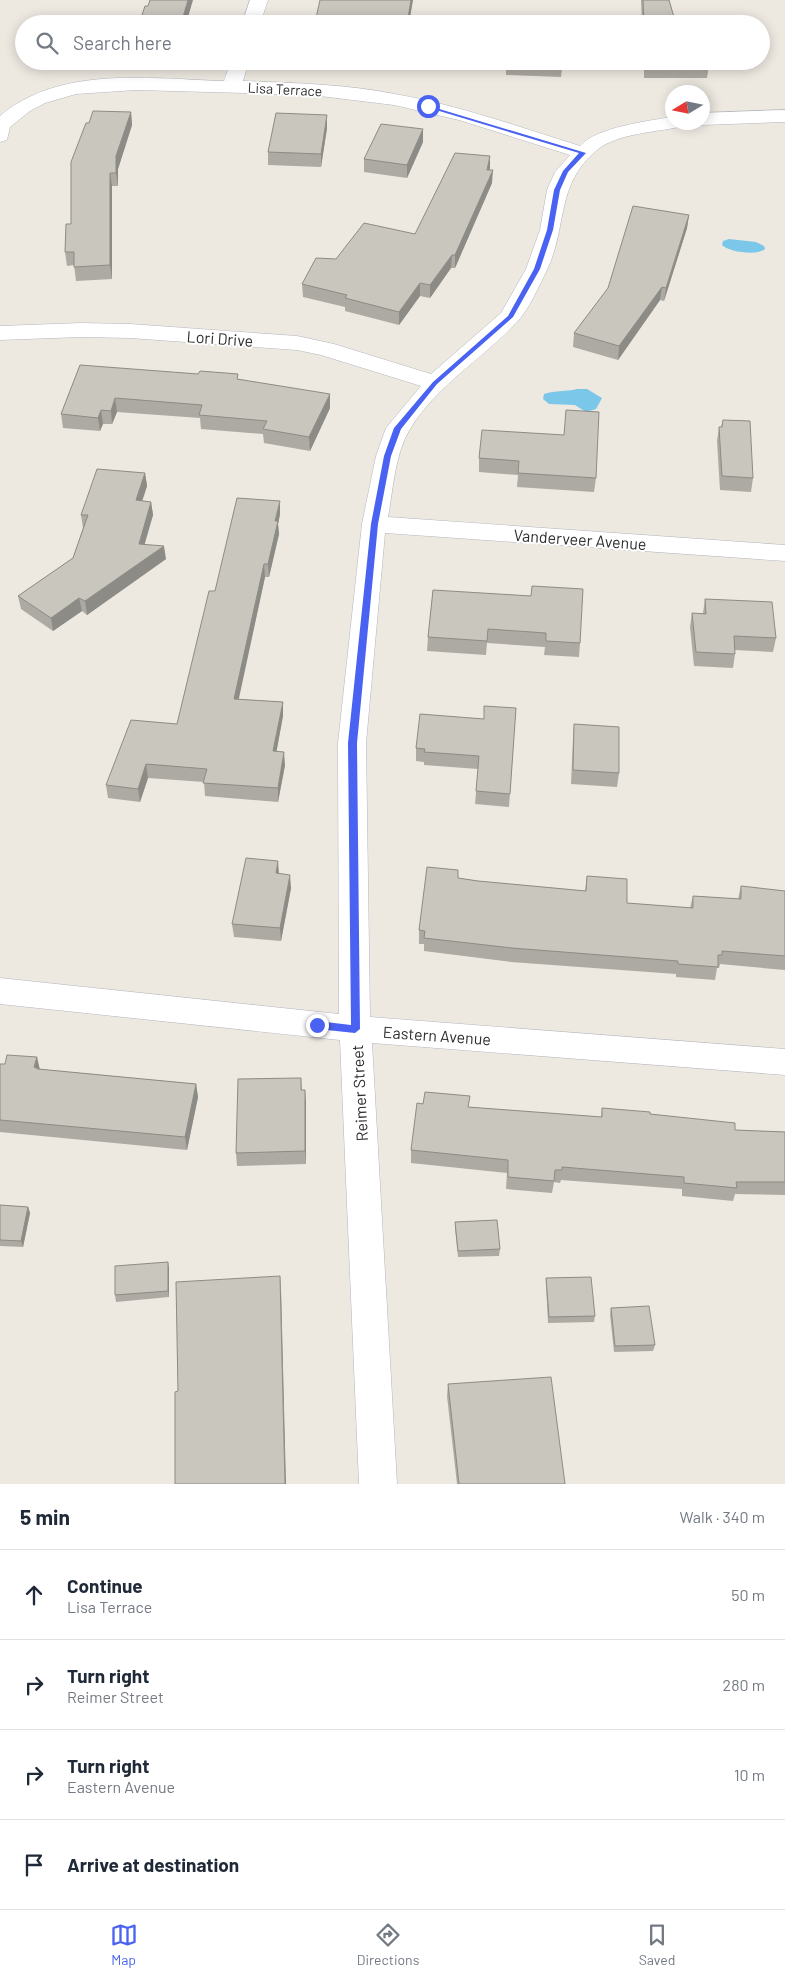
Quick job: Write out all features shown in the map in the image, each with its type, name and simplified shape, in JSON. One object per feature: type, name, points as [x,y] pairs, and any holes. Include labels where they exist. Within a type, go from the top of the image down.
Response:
[{"type":"street","points":[[254,15],[259,0]]},
{"type":"street","points":[[232,86],[237,70]]},
{"type":"street","name":"Lisa Terrace","points":[[0,136],[1,125],[22,106],[39,98],[79,89],[127,84],[232,86],[345,93],[394,99],[428,106],[583,153]]},
{"type":"street","points":[[710,120],[785,116]]},
{"type":"street","name":"Reimer Street","points":[[378,1484],[355,1029],[352,743],[374,524],[388,456],[398,428],[435,383],[510,317],[537,269],[550,230],[557,190],[565,172],[591,145],[615,135],[665,124]]},
{"type":"street","name":"Lori Drive","points":[[0,333],[80,330],[130,331],[297,343],[326,349],[435,383]]},
{"type":"street","name":"Vanderveer Avenue","points":[[374,524],[785,554]]},
{"type":"street","name":"Eastern Avenue","points":[[0,991],[355,1029],[785,1062]]},
{"type":"water","points":[[729,239],[756,242],[764,246],[765,249],[750,253],[730,250],[722,245],[723,241]]},
{"type":"water","points":[[587,389],[602,398],[596,409],[586,412],[575,405],[549,404],[543,399],[544,394]]},
{"type":"building","points":[[150,0],[188,0],[184,15],[142,15],[145,6],[148,6]]},
{"type":"building","points":[[320,0],[411,0],[408,15],[317,15]]},
{"type":"building","points":[[643,0],[669,0],[673,15],[644,15]]},
{"type":"building","points":[[93,111],[131,112],[116,156],[116,173],[110,173],[110,265],[74,267],[74,252],[65,252],[66,224],[71,224],[71,162],[86,123],[89,123]]},
{"type":"building","points":[[276,113],[327,115],[321,154],[268,152]]},
{"type":"building","points":[[381,124],[423,129],[407,165],[364,159]]},
{"type":"building","points":[[455,153],[490,156],[487,170],[493,170],[455,255],[452,255],[430,285],[420,283],[399,312],[345,298],[347,295],[302,284],[316,258],[336,259],[364,223],[415,234]]},
{"type":"building","points":[[633,206],[689,215],[666,288],[662,287],[619,346],[574,333],[608,288]]},
{"type":"building","points":[[80,365],[198,374],[200,371],[238,374],[237,379],[330,394],[309,437],[263,429],[267,421],[199,415],[202,405],[115,398],[111,411],[101,410],[98,418],[61,414]]},
{"type":"building","points":[[566,410],[599,412],[596,478],[518,473],[519,461],[479,458],[482,430],[564,435]]},
{"type":"building","points":[[723,420],[750,421],[753,478],[722,476],[719,427],[722,427]]},
{"type":"building","points":[[97,469],[145,473],[136,500],[151,502],[139,544],[164,546],[85,601],[79,598],[51,618],[18,596],[73,558],[88,515],[81,515]]},
{"type":"building","points":[[237,498],[280,501],[275,521],[278,521],[268,564],[264,564],[234,699],[283,702],[273,751],[284,752],[278,788],[203,783],[207,769],[146,764],[138,789],[106,785],[131,720],[177,724],[209,591],[215,591]]},
{"type":"building","points":[[532,586],[583,589],[580,643],[546,641],[546,633],[488,629],[487,641],[428,637],[433,590],[531,596]]},
{"type":"building","points":[[705,599],[772,602],[776,638],[734,636],[735,654],[696,652],[692,613],[706,614]]},
{"type":"building","points":[[484,706],[516,708],[510,794],[476,791],[479,756],[424,752],[425,749],[416,748],[420,714],[484,719]]},
{"type":"building","points":[[574,724],[619,727],[619,773],[573,770]]},
{"type":"building","points":[[246,858],[278,861],[276,873],[290,875],[280,928],[232,924]]},
{"type":"building","points":[[427,867],[458,870],[458,878],[586,891],[587,876],[627,879],[627,903],[693,908],[693,896],[741,899],[741,886],[785,891],[785,956],[722,951],[722,955],[718,955],[718,967],[678,964],[678,961],[512,948],[424,938],[425,931],[419,930]]},
{"type":"building","points":[[7,1055],[37,1057],[34,1067],[38,1069],[196,1084],[185,1137],[0,1120],[0,1064],[5,1064]]},
{"type":"building","points":[[301,1078],[301,1090],[305,1090],[305,1151],[236,1153],[238,1079]]},
{"type":"building","points":[[425,1092],[470,1096],[468,1107],[602,1117],[602,1108],[735,1123],[735,1130],[785,1132],[785,1182],[736,1182],[737,1188],[684,1183],[684,1177],[562,1167],[562,1170],[555,1170],[554,1181],[508,1177],[508,1160],[411,1150],[417,1103],[423,1104]]},
{"type":"building","points":[[0,1205],[28,1207],[21,1241],[0,1240]]},
{"type":"building","points":[[497,1220],[500,1249],[458,1251],[455,1222]]},
{"type":"building","points":[[168,1262],[168,1291],[115,1295],[115,1266]]},
{"type":"building","points":[[280,1276],[285,1484],[175,1484],[175,1392],[178,1391],[176,1282]]},
{"type":"building","points":[[591,1277],[595,1316],[549,1317],[546,1278]]},
{"type":"building","points":[[649,1306],[655,1345],[615,1346],[611,1308]]},
{"type":"building","points":[[551,1377],[565,1484],[459,1484],[448,1384]]},
{"type":"route","points":[[317,1025],[355,1029],[352,743],[374,524],[388,456],[398,428],[435,383],[510,317],[537,269],[550,230],[557,190],[565,172],[583,153],[428,106]]}]
